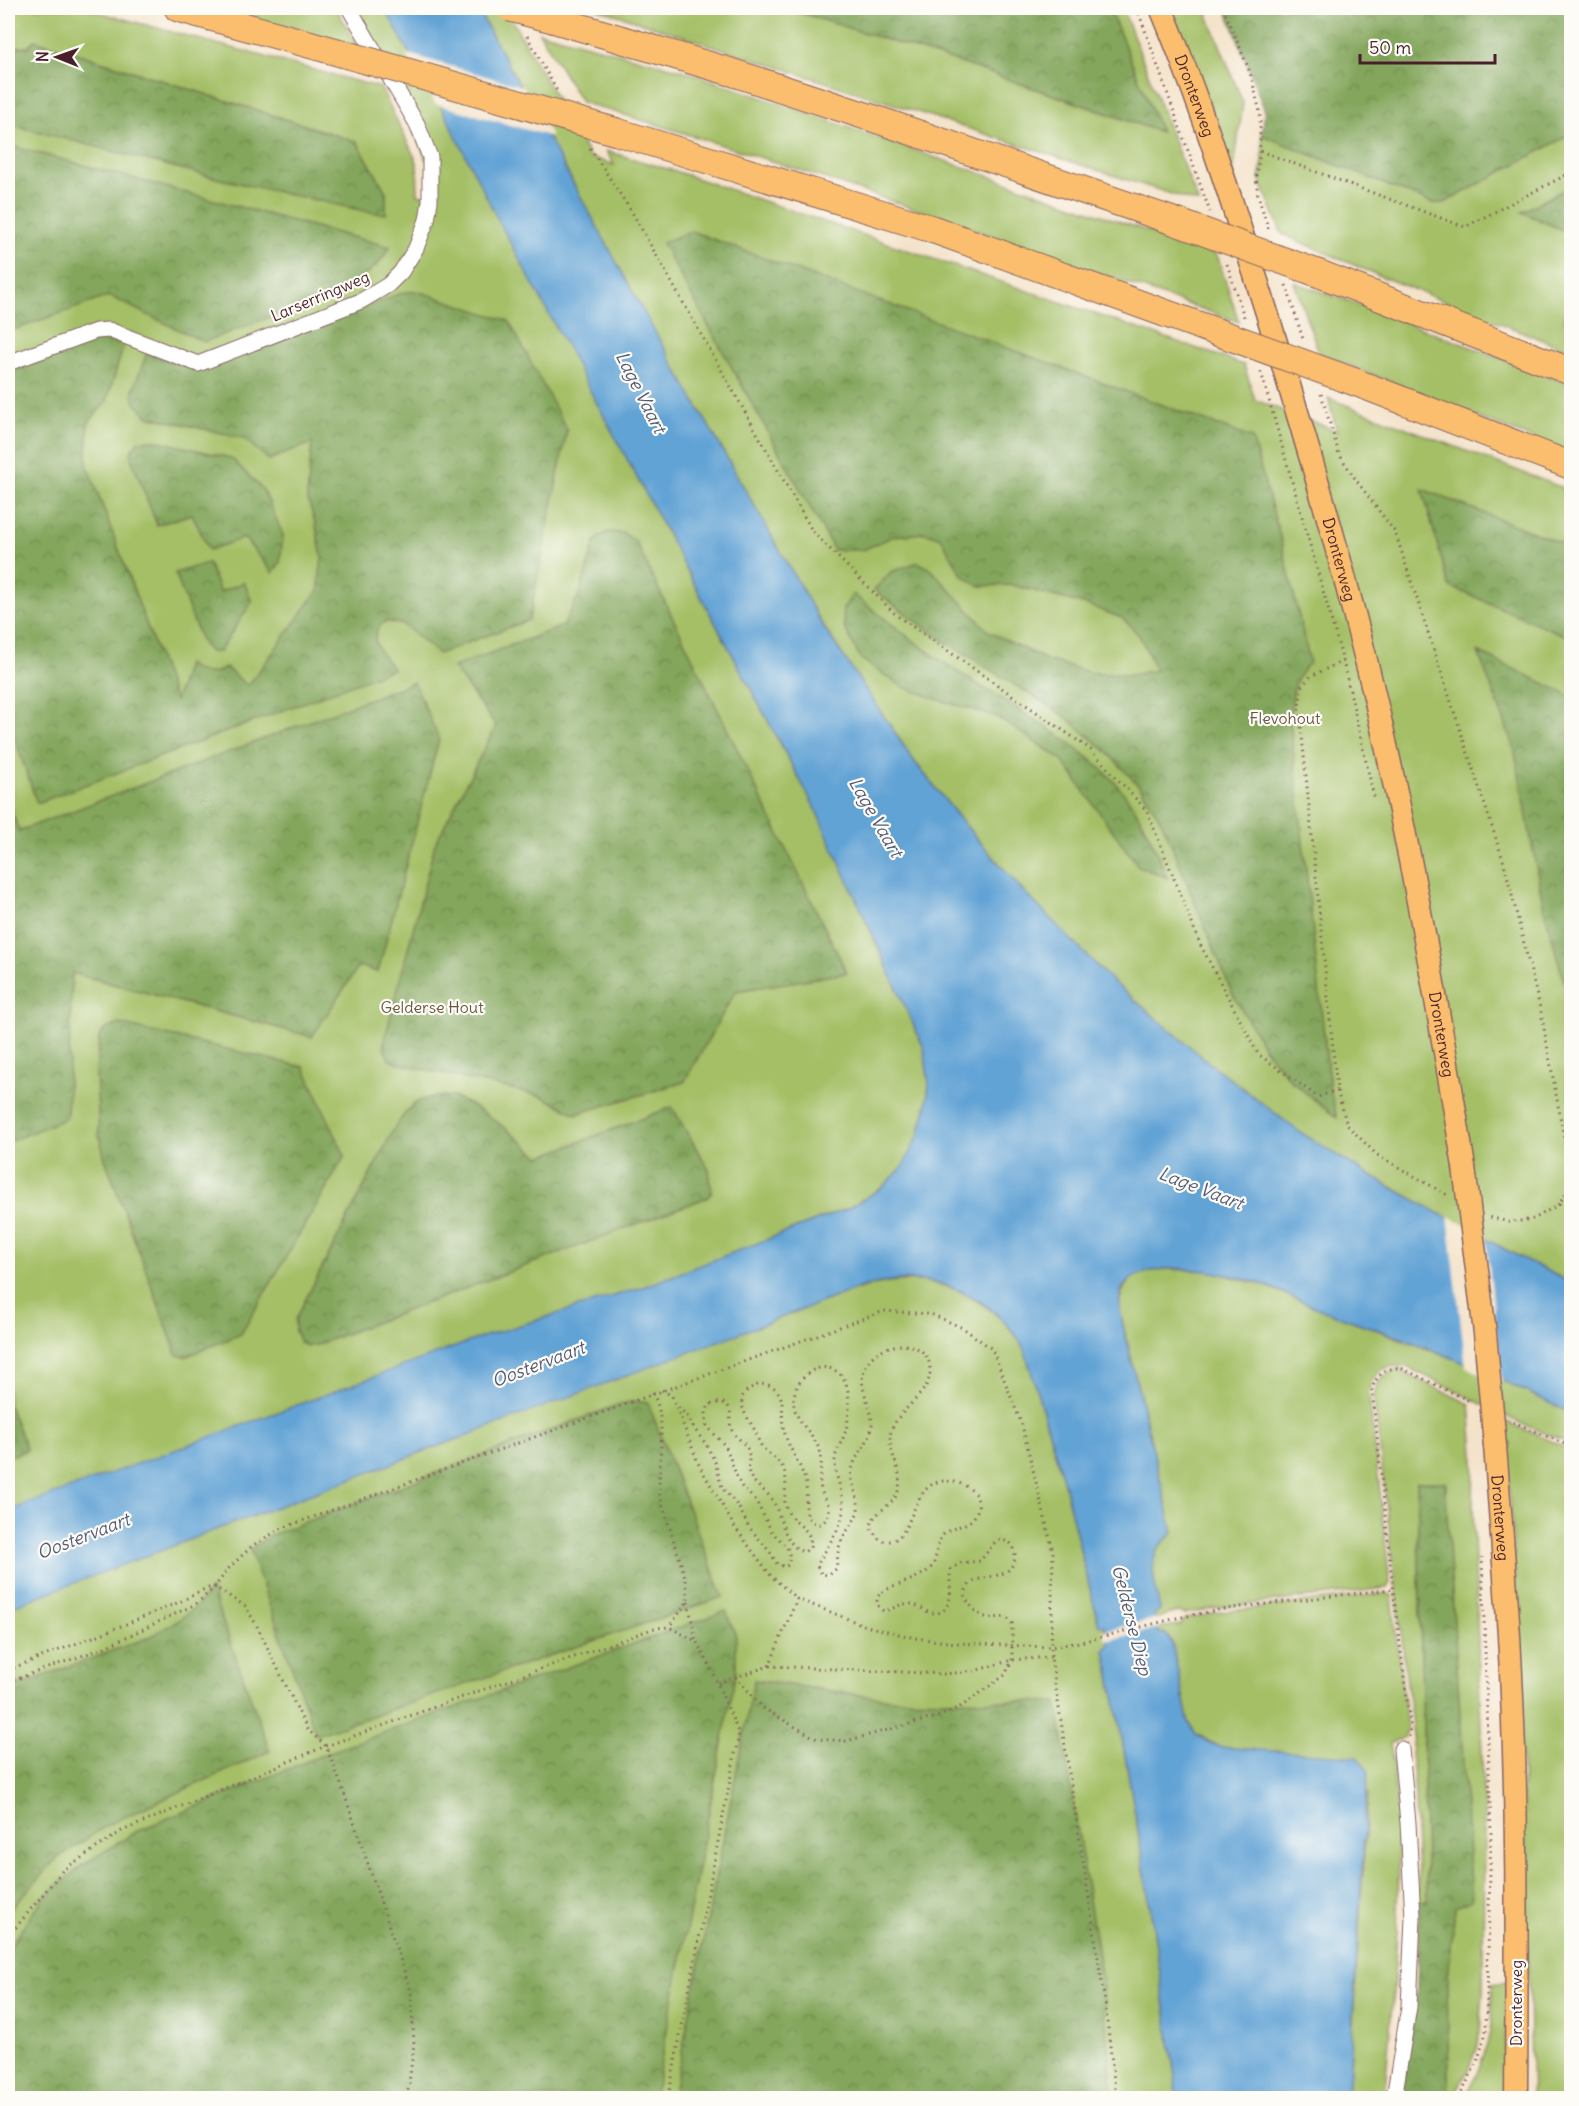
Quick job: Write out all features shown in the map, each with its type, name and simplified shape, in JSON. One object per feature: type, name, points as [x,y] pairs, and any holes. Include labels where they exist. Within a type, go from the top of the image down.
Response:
[{"type":"highway","points":[[178,8],[341,52],[617,132],[932,228],[1355,382],[1572,466]]},
{"type":"highway","points":[[510,8],[731,72],[1182,224],[1320,274],[1572,372]]},
{"type":"main road","name":"Dronterweg","points":[[1161,8],[1240,226],[1295,403],[1364,652],[1419,903],[1443,1036],[1464,1167],[1485,1333],[1496,1446],[1509,1637],[1516,1834],[1516,2098]]},
{"type":"street","name":"Larserringweg","points":[[8,363],[96,331],[109,330],[198,364],[361,301],[388,285],[401,273],[416,249],[427,220],[431,186],[430,157],[417,124],[349,8]]},
{"type":"street","points":[[1394,2098],[1409,2007],[1413,1918],[1401,1749]]},
{"type":"path","points":[[1223,8],[1250,72],[1260,112],[1260,151],[1465,227],[1572,172]]},
{"type":"path","points":[[527,36],[558,93]]},
{"type":"path","points":[[586,141],[633,214],[813,532],[896,615],[1090,749],[1147,811],[1201,946],[1258,1054],[1318,1097],[1337,1090]]},
{"type":"path","points":[[1343,661],[1377,809]]},
{"type":"path","points":[[1559,1204],[1572,1212]]},
{"type":"path","points":[[8,1682],[101,1649],[196,1604],[215,1587],[228,1569],[252,1546],[280,1529],[884,1311],[931,1314],[963,1328],[992,1349],[1022,1425],[1053,1551],[1051,1657],[1105,2002],[1116,2098]]},
{"type":"path","points":[[674,1403],[687,1416],[706,1444],[715,1462],[722,1488],[738,1506],[749,1527],[777,1564],[785,1567],[790,1557],[787,1547],[772,1532],[756,1501],[740,1485],[726,1447],[707,1426],[706,1412],[709,1405],[714,1403],[727,1405],[730,1410],[732,1431],[747,1449],[749,1475],[774,1503],[788,1537],[804,1552],[810,1548],[811,1539],[806,1529],[794,1520],[786,1509],[785,1473],[779,1462],[759,1443],[754,1428],[744,1413],[742,1397],[749,1388],[763,1383],[771,1385],[781,1397],[784,1434],[802,1470],[806,1484],[806,1512],[811,1521],[819,1524],[826,1520],[829,1510],[828,1502],[821,1489],[822,1458],[816,1441],[795,1411],[795,1390],[802,1378],[819,1368],[833,1370],[843,1378],[846,1384],[846,1432],[835,1463],[843,1499],[843,1513],[817,1566],[821,1574],[829,1575],[836,1569],[841,1540],[858,1510],[851,1472],[871,1432],[871,1410],[862,1385],[866,1364],[884,1348],[904,1344],[921,1352],[930,1365],[930,1377],[927,1385],[902,1412],[892,1430],[891,1446],[897,1464],[899,1484],[892,1501],[873,1519],[871,1529],[880,1540],[892,1541],[897,1538],[906,1528],[919,1496],[933,1484],[939,1482],[955,1481],[968,1486],[974,1493],[978,1506],[972,1520],[943,1535],[939,1540],[935,1560],[927,1573],[897,1583],[881,1592],[877,1598],[877,1605],[883,1611],[903,1604],[913,1604],[929,1614],[942,1612],[950,1602],[951,1569],[961,1563],[980,1561],[993,1543],[1005,1540],[1014,1547],[1015,1553],[1011,1566],[999,1576],[972,1583],[967,1588],[965,1597],[968,1604],[982,1616],[1000,1617],[1012,1623],[1012,1660],[1005,1676],[962,1706],[940,1716],[846,1742],[818,1739],[763,1708],[736,1677]]},
{"type":"path","points":[[1401,1749],[1409,1742],[1410,1724],[1393,1589],[1372,1395],[1373,1384],[1382,1373],[1393,1368],[1401,1368],[1480,1406]]},
{"type":"path","points":[[662,1390],[672,1396],[699,1465],[734,1526],[771,1576],[797,1599],[866,1626],[915,1638],[956,1643],[1051,1647],[1224,1609],[1393,1589]]},
{"type":"path","points":[[653,1393],[662,1423],[658,1485],[686,1580],[696,1641],[739,1734],[668,2098]]},
{"type":"path","points":[[1511,1421],[1572,1447]]},
{"type":"path","name":"Dronterweg","points":[[1459,2098],[1477,2062],[1486,2033],[1491,1832],[1482,1554]]},
{"type":"path","points":[[8,1670],[194,1596],[209,1586],[215,1587],[245,1606],[307,1729],[326,1746],[361,1839],[411,1991],[414,2044],[407,2098]]},
{"type":"path","points":[[769,1666],[797,1599]]},
{"type":"path","points":[[669,1627],[688,1601]]},
{"type":"path","points":[[8,1937],[63,1870],[132,1826],[326,1746],[655,1628],[669,1627],[696,1641]]},
{"type":"path","points":[[717,1683],[769,1666],[945,1674],[974,1671],[1012,1660],[1051,1657]]},
{"type":"green space","name":"Gelderse Hout","points":[[8,8],[83,8],[381,88],[417,162],[418,194],[434,198],[437,181],[354,8],[385,8],[442,108],[548,312],[815,808],[924,1048],[929,1084],[926,1109],[919,1135],[902,1168],[882,1188],[849,1208],[796,1228],[731,1335],[854,1290],[885,1283],[916,1281],[947,1287],[979,1302],[1005,1323],[1021,1343],[1062,1476],[1099,1625],[1105,1626],[1109,1644],[1105,1650],[1145,1874],[1178,2098],[8,2098],[8,85],[381,184],[357,142],[34,40],[29,47],[8,47]]},
{"type":"green space","points":[[191,8],[336,8],[361,53]]},
{"type":"green space","name":"Flevohout","points":[[477,8],[505,8],[590,157],[614,165],[606,151],[678,172],[1244,365],[1255,400],[1337,431],[1328,398],[1571,491],[1571,1283],[1367,1174],[1298,1131],[1207,1061],[1112,981],[1022,890],[961,820],[914,761],[823,626],[651,325]]},
{"type":"green space","points":[[596,8],[785,8],[961,63],[1160,132],[1109,8],[1122,8],[1199,203]]},
{"type":"green space","points":[[785,8],[1109,8],[1161,132],[961,63]]},
{"type":"green space","points":[[1171,8],[1205,8],[1243,103],[1232,181]]},
{"type":"green space","points":[[1226,8],[1571,8],[1571,134],[1444,203],[1432,203],[1262,135],[1265,111]]},
{"type":"green space","points":[[539,32],[685,71],[1217,255],[1239,322],[829,180],[581,102]]},
{"type":"green space","points":[[34,40],[357,142],[386,192],[386,214],[220,179],[8,124],[8,47],[29,47]]},
{"type":"green space","points":[[1571,134],[1571,186],[1523,212],[1571,234],[1571,294],[1564,320],[1571,323],[1571,351],[1375,274],[1282,234],[1259,178],[1263,161],[1262,135],[1432,203],[1444,203]]},
{"type":"green space","points":[[8,145],[390,247],[371,270],[346,288],[204,342],[109,296],[8,332]]},
{"type":"green space","points":[[1571,186],[1571,234],[1522,212]]},
{"type":"green space","points":[[691,231],[1252,438],[1281,540],[1310,663],[1296,682],[1290,721],[1330,1089],[1337,1118],[1291,1081],[1265,1049],[1232,993],[1162,822],[1141,788],[1106,751],[1062,714],[936,636],[874,590],[891,572],[918,562],[932,570],[989,632],[1047,660],[1092,673],[1130,675],[1156,670],[1139,635],[1122,618],[1087,605],[1012,585],[979,586],[962,575],[941,538],[927,533],[894,536],[863,550],[834,550],[662,243]]},
{"type":"green space","points":[[1294,282],[1571,385],[1571,454],[1319,353]]},
{"type":"green space","points":[[417,291],[509,321],[567,430],[529,620],[438,654],[404,625],[386,621],[379,627],[375,639],[379,651],[393,669],[37,803],[8,718],[8,371],[98,339],[115,339],[124,344],[107,401],[88,423],[87,464],[175,701],[187,664],[206,673],[226,668],[248,686],[318,591],[322,557],[307,497],[312,443],[269,460],[243,438],[148,416],[134,402],[133,390],[147,353],[178,364],[204,368],[401,293]]},
{"type":"green space","points":[[154,440],[231,458],[264,491],[283,535],[280,562],[273,573],[244,538],[209,550],[192,514],[157,525],[131,458],[132,449],[139,441]]},
{"type":"green space","points":[[1422,489],[1571,547],[1571,638],[1449,586]]},
{"type":"green space","points":[[608,532],[623,533],[635,541],[847,973],[736,991],[684,1082],[576,1114],[541,1096],[389,1060],[384,1042],[435,844],[496,726],[453,667],[563,626],[580,593],[595,542]]},
{"type":"green space","points":[[208,563],[220,592],[244,582],[252,602],[219,652],[210,652],[202,643],[175,573]]},
{"type":"green space","points":[[853,594],[939,659],[1053,731],[1109,776],[1136,811],[1167,878],[1138,866],[1061,759],[995,716],[903,687],[861,659],[844,627],[843,609]]},
{"type":"green space","points":[[1478,652],[1571,696],[1571,1006],[1544,909],[1514,747]]},
{"type":"green space","points":[[414,682],[439,739],[378,972],[359,966],[312,1037],[72,973],[67,1118],[8,1142],[8,802],[19,831]]},
{"type":"green space","points":[[119,1024],[304,1067],[345,1156],[241,1334],[185,1357],[177,1355],[105,1159],[99,1135],[96,1073],[99,1038],[104,1030]]},
{"type":"green space","points":[[451,1096],[487,1115],[540,1157],[672,1107],[709,1170],[712,1192],[708,1197],[316,1345],[307,1346],[300,1342],[295,1331],[295,1320],[395,1127],[407,1111],[418,1102],[424,1099]]},
{"type":"green space","points":[[1166,1269],[1209,1271],[1263,1285],[1463,1362],[1571,1413],[1571,1444],[1522,1424],[1407,1367],[1387,1368],[1373,1380],[1369,1394],[1390,1583],[1387,1588],[1184,1614],[1177,1612],[1155,1619],[1154,1615],[1160,1610],[1153,1569],[1155,1554],[1173,1533],[1119,1308],[1124,1289],[1133,1278],[1147,1272]]},
{"type":"green space","points":[[1399,1370],[1470,1404],[1474,1454],[1473,1507],[1484,1811],[1483,1993],[1476,2049],[1467,2073],[1452,2098],[1446,2098],[1449,2085],[1447,1987],[1455,1906],[1446,1483],[1417,1482],[1427,1902],[1419,1901],[1411,1754],[1413,1736],[1374,1398],[1376,1387],[1381,1379],[1388,1373]]},
{"type":"green space","points":[[636,1401],[648,1403],[723,1597],[316,1735],[250,1550],[268,1536],[620,1404]]},
{"type":"green space","points":[[8,1403],[27,1450],[8,1457]]},
{"type":"green space","points":[[1505,1421],[1571,1450],[1571,2098],[1532,2098],[1518,1627]]},
{"type":"green space","points":[[1417,1482],[1445,1482],[1472,1900],[1455,1907],[1447,1987],[1449,2085],[1446,2098],[1401,2098],[1417,1992],[1419,1901],[1427,1902]]},
{"type":"green space","points":[[211,1589],[270,1751],[109,1824],[55,1860],[8,1912],[8,1689],[147,1638],[176,1622],[196,1607]]},
{"type":"green space","points":[[1387,1593],[1392,1596],[1407,1729],[1405,1738],[1390,1742],[1395,1786],[1399,1875],[1392,2009],[1384,2098],[1348,2098],[1368,1793],[1219,1747],[1195,1733],[1188,1720],[1172,1643],[1158,1632],[1157,1628],[1180,1625],[1185,1619],[1221,1612]]},
{"type":"green space","points":[[726,1611],[736,1636],[736,1671],[654,2098],[8,2098],[8,1954],[14,1940],[43,1898],[81,1866],[137,1831],[327,1753]]},
{"type":"green space","points":[[754,1680],[890,1699],[1057,1702],[1102,1980],[1113,2098],[673,2098]]},
{"type":"green space","points":[[1507,1982],[1504,2098],[1464,2098],[1478,2070],[1487,2043],[1492,2015],[1492,1984]]},
{"type":"water","points":[[385,8],[477,8],[651,325],[823,626],[914,761],[961,820],[1022,890],[1112,981],[1207,1061],[1298,1131],[1367,1174],[1571,1283],[1571,1413],[1447,1356],[1327,1312],[1264,1285],[1232,1276],[1191,1269],[1152,1271],[1136,1276],[1124,1286],[1120,1294],[1122,1321],[1173,1533],[1155,1554],[1153,1569],[1160,1610],[1154,1615],[1158,1632],[1166,1634],[1172,1643],[1188,1720],[1195,1733],[1219,1747],[1357,1757],[1368,1770],[1348,2098],[1178,2098],[1145,1873],[1105,1650],[1109,1644],[1105,1626],[1099,1625],[1062,1476],[1025,1351],[1016,1336],[993,1311],[963,1292],[929,1282],[906,1280],[862,1287],[8,1608],[8,1511],[482,1337],[643,1287],[849,1208],[882,1188],[902,1168],[919,1135],[926,1109],[929,1084],[924,1048],[815,808],[495,214],[442,108]]},
{"type":"pier","points":[[448,8],[481,8],[486,18]]},
{"type":"pier","points":[[405,53],[524,87],[552,137],[436,104]]},
{"type":"pier","points":[[1448,1216],[1486,1236],[1502,1383],[1466,1367]]},
{"type":"pier","points":[[1158,1618],[1160,1628],[1106,1641],[1103,1631]]},
{"type":"water label","name":"Lage Vaart","points":[[641,392]]},
{"type":"water label","name":"Lage Vaart","points":[[876,817]]},
{"type":"water label","name":"Lage Vaart","points":[[1201,1188]]},
{"type":"water label","name":"Oostervaart","points":[[538,1364]]},
{"type":"water label","name":"Oostervaart","points":[[83,1536]]},
{"type":"water label","name":"Gelderse Diep","points":[[1132,1620]]}]
